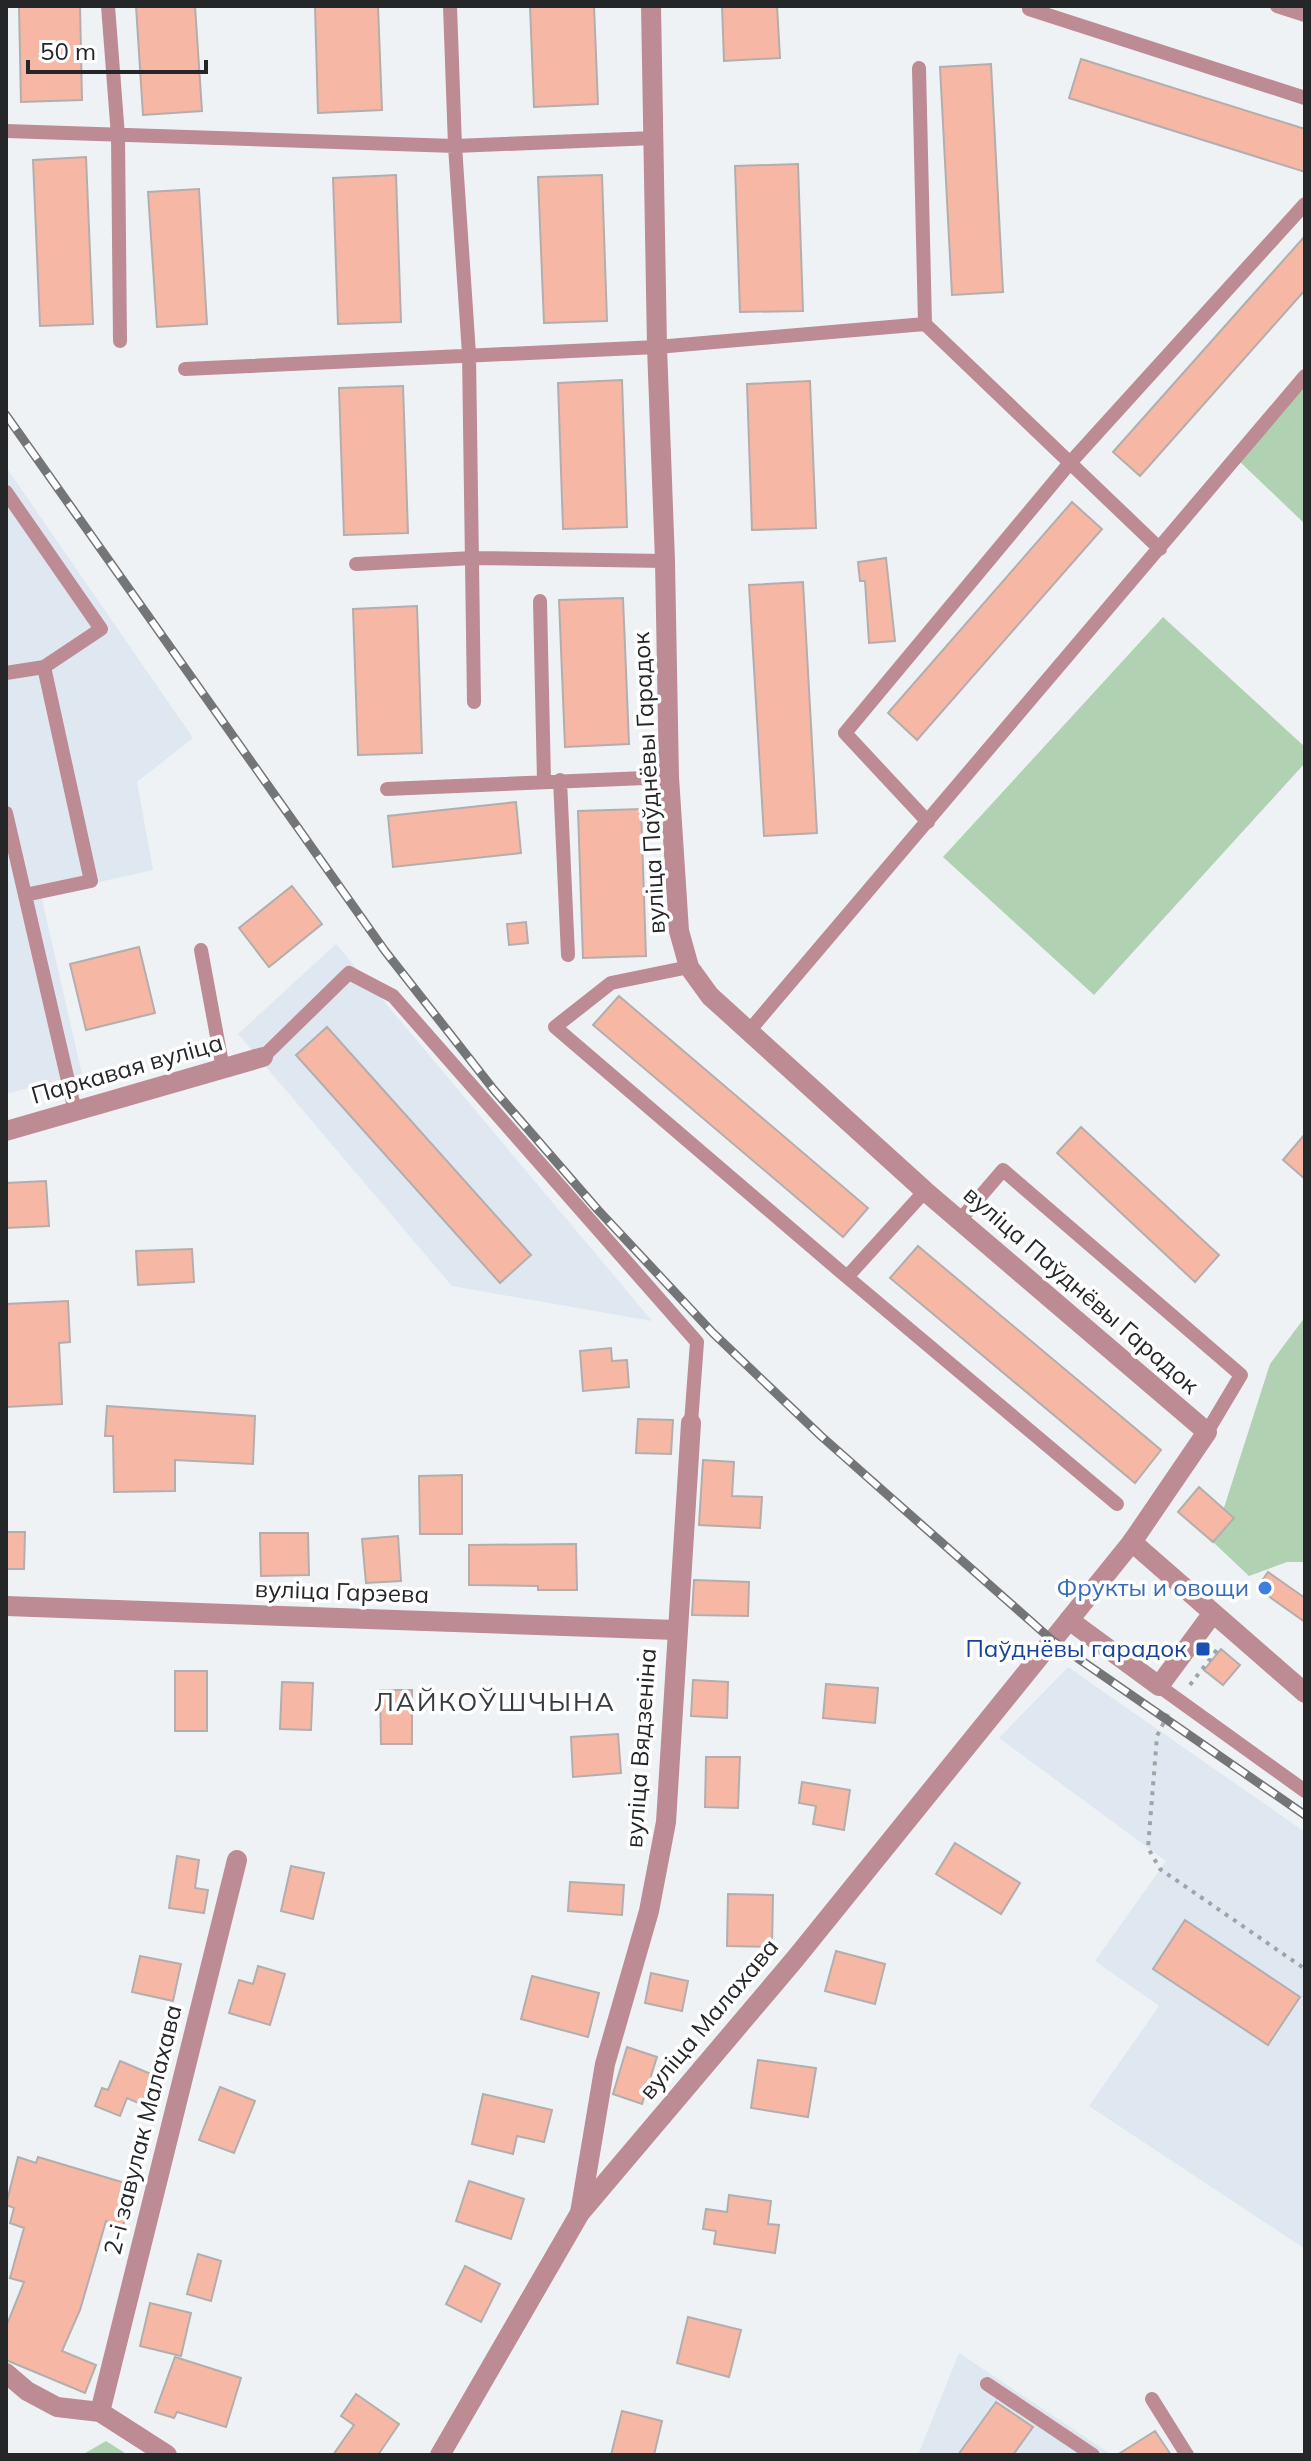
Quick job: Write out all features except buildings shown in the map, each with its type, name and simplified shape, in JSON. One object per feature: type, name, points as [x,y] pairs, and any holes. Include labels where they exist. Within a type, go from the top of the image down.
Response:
[{"type":"street","name":"вуліца Паўднёвы Гарадок","points":[[651,6],[669,777],[679,931],[689,967],[710,996],[925,1191],[1207,1432]]},
{"type":"street","name":"Паркавая вуліца","points":[[6,1131],[263,1057]]},
{"type":"street","name":"вуліца Вядзеніна","points":[[580,2213],[605,2064],[649,1911],[666,1822],[691,1423]]},
{"type":"street","points":[[1207,1432],[1132,1542],[1069,1620],[1159,1686],[1213,1613]]},
{"type":"street","points":[[1132,1542],[1305,1693]]},
{"type":"street","name":"вуліца Гарэева","points":[[6,1606],[676,1630]]},
{"type":"street","name":"вуліца Малахава","points":[[440,2455],[580,2213],[795,1959],[1069,1620]]},
{"type":"street","name":"2-і завулак Малахава","points":[[100,2412],[237,1860]]},
{"type":"street","points":[[6,2373],[27,2391],[57,2407],[100,2412],[167,2455]]},
{"type":"lane","points":[[108,6],[118,136],[120,341]]},
{"type":"lane","points":[[450,6],[455,146],[469,354],[474,702]]},
{"type":"lane","points":[[1277,6],[1305,15]]},
{"type":"lane","points":[[1029,9],[1305,98]]},
{"type":"lane","points":[[919,68],[925,324],[1160,549]]},
{"type":"lane","points":[[6,131],[455,146],[654,138]]},
{"type":"lane","points":[[928,822],[845,733],[1069,464],[1305,204]]},
{"type":"lane","points":[[185,369],[657,347],[925,324]]},
{"type":"lane","points":[[749,1031],[1305,376]]},
{"type":"lane","points":[[6,492],[101,629],[44,667],[6,673]]},
{"type":"lane","points":[[356,564],[473,558],[665,561]]},
{"type":"lane","points":[[540,601],[544,781]]},
{"type":"lane","points":[[25,895],[91,881],[44,667]]},
{"type":"lane","points":[[387,789],[669,777]]},
{"type":"lane","points":[[560,780],[568,955]]},
{"type":"lane","points":[[6,813],[75,1111]]},
{"type":"lane","points":[[201,950],[223,1069]]},
{"type":"lane","points":[[689,967],[611,983],[555,1027],[1117,1504]]},
{"type":"lane","points":[[263,1057],[349,973],[393,996],[697,1342],[691,1423]]},
{"type":"lane","points":[[960,1220],[1003,1170],[1241,1375],[1207,1432]]},
{"type":"lane","points":[[847,1277],[925,1191]]},
{"type":"lane","points":[[1159,1686],[1305,1791]]},
{"type":"lane","points":[[987,2384],[1093,2455]]},
{"type":"lane","points":[[1152,2399],[1187,2455]]},
{"type":"path","points":[[1232,1629],[1162,1723],[1157,1736],[1148,1848],[1160,1869],[1305,1969]]},
{"type":"shaded area","points":[[6,467],[193,738],[137,782],[153,870],[41,895],[82,1074],[6,1094]]},
{"type":"shaded area","points":[[336,944],[652,1321],[452,1286],[238,1034]]},
{"type":"shaded area","points":[[1068,1667],[1305,1832],[1305,2249],[1089,2106],[1159,2006],[1095,1961],[1166,1861],[999,1738]]},
{"type":"shaded area","points":[[959,2353],[1112,2455],[918,2455]]},
{"type":"green space","points":[[1305,385],[1305,524],[1239,461]]},
{"type":"green space","points":[[1163,617],[1305,747],[1305,763],[1094,995],[943,857]]},
{"type":"green space","points":[[1305,1317],[1305,1562],[1287,1562],[1249,1576],[1213,1542],[1270,1364]]},
{"type":"green space","points":[[106,2441],[128,2455],[82,2455]]},
{"type":"railway","points":[[6,415],[385,951],[494,1090],[598,1210],[713,1333],[821,1436],[1053,1641],[1305,1815]]},
{"type":"place","name":"Фрукты и овощи","points":[[1265,1588]]},
{"type":"place","name":"Паўднёвы гарадок","points":[[1203,1649]]},
{"type":"district","name":"ЛАЙКОЎШЧЫНА","points":[[495,1702]]}]
